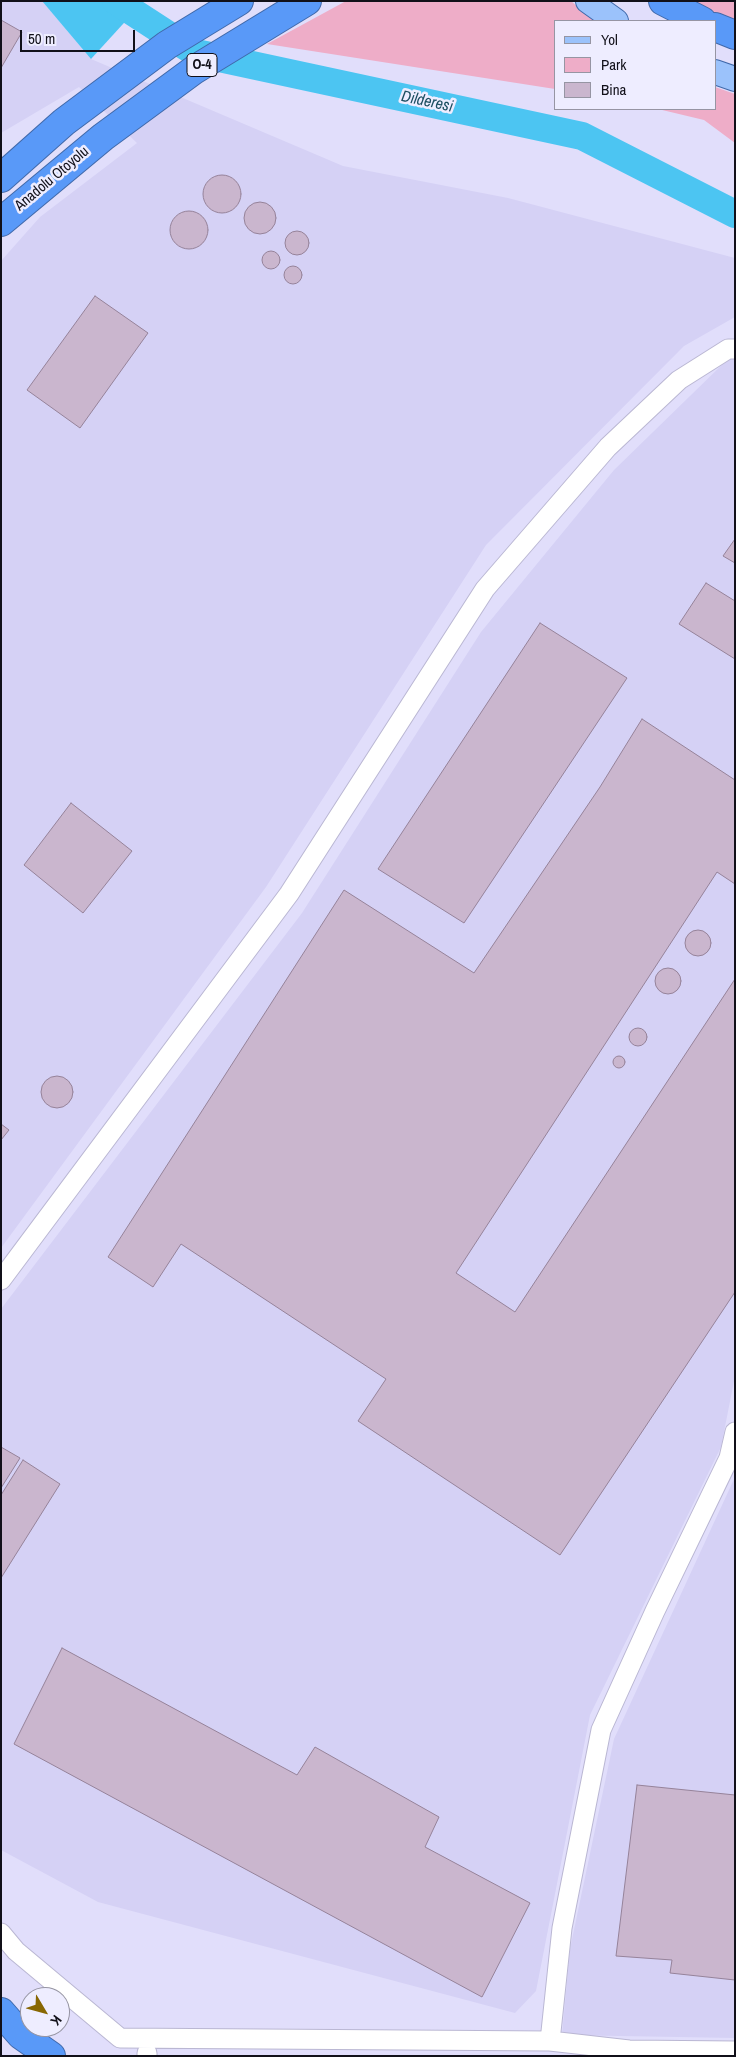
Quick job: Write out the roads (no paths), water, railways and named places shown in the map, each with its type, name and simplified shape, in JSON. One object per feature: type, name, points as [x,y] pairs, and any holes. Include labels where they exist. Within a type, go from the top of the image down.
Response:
[{"type":"highway","name":"O-4","points":[[1,178],[64,122],[168,45],[238,1]]},
{"type":"highway","name":"Anadolu Otoyolu","points":[[1,222],[103,137],[194,70],[307,1]]},
{"type":"highway","points":[[641,1],[673,20]]},
{"type":"highway","points":[[663,1],[700,20]]},
{"type":"highway","points":[[716,27],[735,35]]},
{"type":"highway","points":[[716,38],[735,46]]},
{"type":"highway","points":[[1,2012],[21,2036],[51,2056]]},
{"type":"main road","points":[[588,1],[615,20]]},
{"type":"main road","points":[[716,72],[735,79]]},
{"type":"street","points":[[1,1280],[289,894],[485,589],[608,447],[679,380],[728,350],[735,349]]},
{"type":"street","points":[[550,2041],[562,1928],[601,1730],[655,1611],[729,1458],[735,1432]]},
{"type":"street","points":[[1,1933],[16,1950],[120,2038],[169,2047],[550,2041],[629,2050],[735,2051]]},
{"type":"water","points":[[42,1],[144,1],[91,59]]},
{"type":"waterway","name":"Dilderesi","points":[[116,1],[196,53],[582,136],[735,214]]}]
